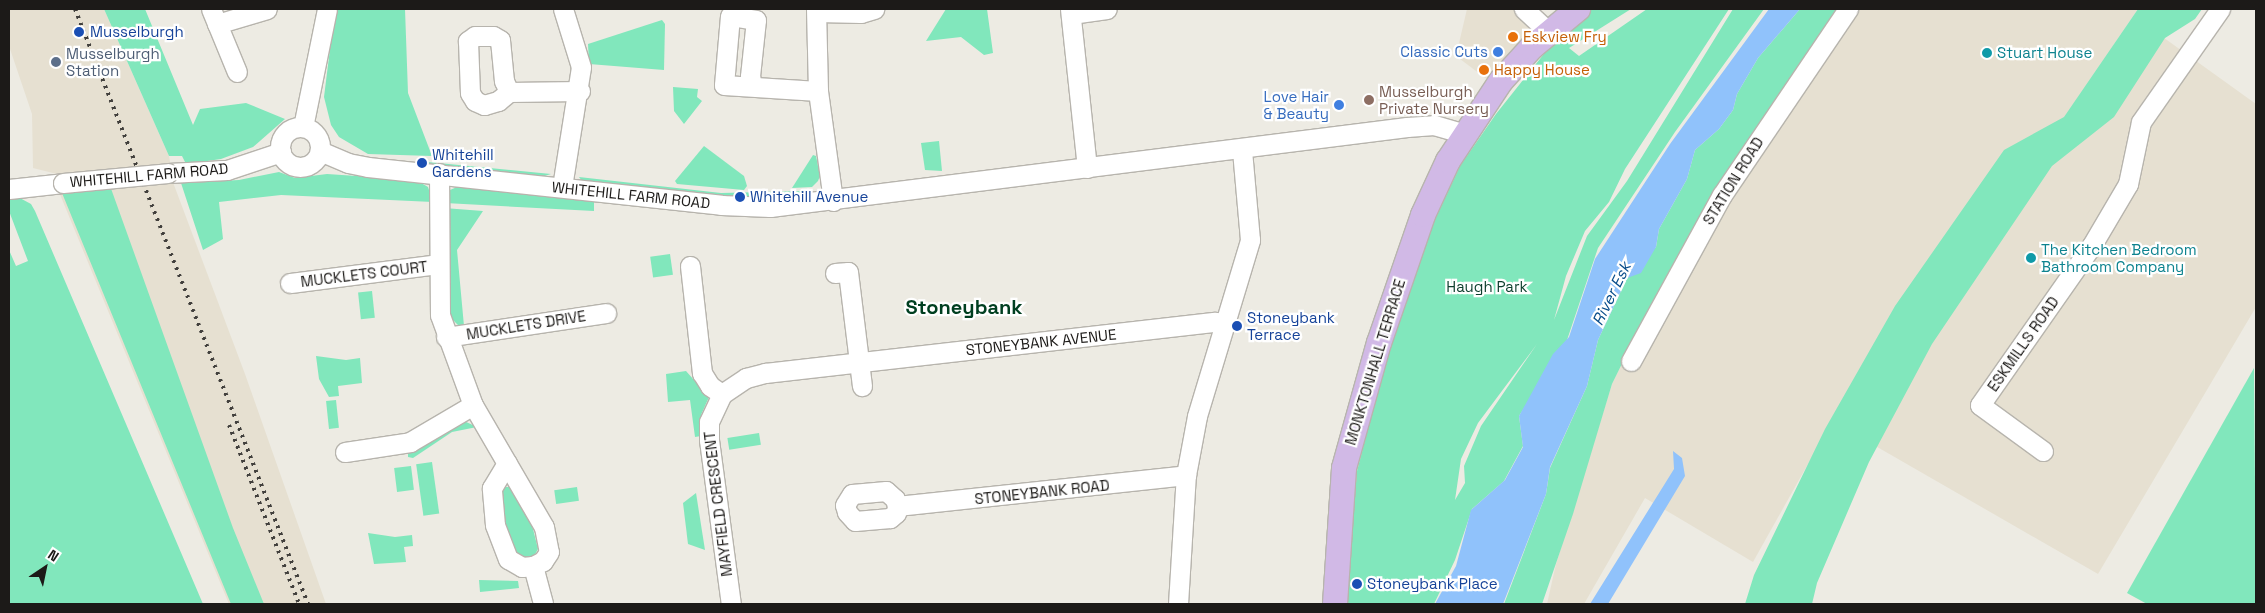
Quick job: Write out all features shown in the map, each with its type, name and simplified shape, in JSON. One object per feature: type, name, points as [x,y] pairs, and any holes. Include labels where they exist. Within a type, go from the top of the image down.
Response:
[{"type":"main road","name":"MONKTONHALL TERRACE","points":[[1335,604],[1344,468],[1358,409],[1423,215],[1448,161],[1501,81],[1548,32],[1578,9]]},
{"type":"street","points":[[236,72],[214,16],[267,9]]},
{"type":"street","points":[[303,127],[327,9]]},
{"type":"street","points":[[562,187],[580,91],[580,58],[563,9]]},
{"type":"street","points":[[833,201],[818,91],[816,10],[875,9]]},
{"type":"street","points":[[1106,9],[1070,11],[1087,168],[1434,125],[1466,134]]},
{"type":"street","points":[[1524,9],[1548,32]]},
{"type":"street","name":"STATION ROAD","points":[[1631,361],[1722,195],[1848,9]]},
{"type":"street","name":"ESKMILLS ROAD","points":[[2043,451],[1980,406],[2092,245],[2128,184],[2141,122],[2220,9]]},
{"type":"street","points":[[752,86],[818,91]]},
{"type":"street","points":[[509,92],[580,91]]},
{"type":"street","points":[[303,127],[317,135],[320,151],[314,162],[301,167],[288,163],[281,152],[285,134],[303,127]]},
{"type":"street","points":[[1178,604],[1186,475],[1197,416],[1223,324],[1250,240],[1242,150]]},
{"type":"street","name":"WHITEHILL FARM ROAD","points":[[320,151],[348,163],[368,168],[439,173],[721,205],[770,207],[833,201],[1087,168]]},
{"type":"street","name":"WHITEHILL FARM ROAD","points":[[9,189],[168,173],[228,170],[281,152]]},
{"type":"street","points":[[439,173],[438,264],[440,315],[446,337],[473,405],[538,515],[547,537],[546,558],[533,566],[522,567],[508,559],[495,525],[492,488],[507,463]]},
{"type":"street","name":"MUCKLETS COURT","points":[[290,283],[438,264]]},
{"type":"street","points":[[690,266],[702,373],[710,386],[722,394]]},
{"type":"street","points":[[835,273],[848,272],[862,386]]},
{"type":"street","name":"MUCKLETS DRIVE","points":[[446,337],[606,313]]},
{"type":"street","name":"STONEYBANK AVENUE","points":[[722,394],[746,378],[765,373],[1215,322],[1223,324]]},
{"type":"street","name":"MAYFIELD CRESCENT","points":[[722,394],[709,422],[709,440],[731,604]]},
{"type":"street","points":[[345,452],[410,442],[473,405]]},
{"type":"street","name":"STONEYBANK ROAD","points":[[896,506],[1186,475]]},
{"type":"street","points":[[533,566],[543,604]]},
{"type":"shaded area","points":[[9,9],[104,9],[169,156],[174,185],[245,374],[326,604],[229,604],[59,192],[61,175],[33,168],[32,114],[9,46]]},
{"type":"shaded area","points":[[1467,9],[1515,9],[1539,31],[1492,83],[1456,56]]},
{"type":"shaded area","points":[[1841,9],[2138,9],[2066,115],[2153,30],[2256,104],[2256,307],[2098,574],[1832,421],[1753,562],[1645,498],[1584,604],[1547,604],[1556,564],[1612,384],[1650,307]]},
{"type":"green space","points":[[104,9],[145,9],[193,125],[200,109],[246,103],[285,119],[253,147],[221,159],[186,164],[182,156],[169,156]]},
{"type":"green space","points":[[335,9],[405,9],[408,93],[432,156],[368,154],[339,137],[331,125],[324,97]]},
{"type":"green space","points":[[946,9],[987,9],[993,53],[984,55],[961,37],[926,41]]},
{"type":"green space","name":"Haugh Park","points":[[1590,9],[1631,9],[1569,48],[1579,56],[1647,9],[1729,9],[1625,169],[1609,202],[1585,231],[1566,276],[1554,320],[1587,236],[1627,181],[1733,9],[1764,9],[1675,132],[1598,248],[1566,343],[1519,416],[1523,446],[1504,481],[1472,509],[1455,560],[1434,604],[1346,604],[1357,471],[1392,338],[1433,224],[1460,166],[1496,114],[1555,40]],"holes":[[[1537,344],[1481,426],[1464,466],[1465,483],[1455,500],[1461,459],[1478,423]]]},
{"type":"green space","points":[[1800,9],[1841,9],[1650,307],[1612,384],[1573,514],[1542,604],[1504,604],[1546,494],[1550,468],[1587,386],[1598,340],[1627,278],[1656,247],[1659,229],[1687,179],[1695,150],[1719,129],[1733,110],[1737,94],[1758,58]]},
{"type":"green space","points":[[2138,9],[2202,9],[2195,19],[2165,38],[2114,117],[2052,166],[1932,344],[1869,462],[1817,583],[1812,604],[1745,604],[1754,575],[1825,429],[1895,306],[2004,150],[2064,117]]},
{"type":"green space","points":[[662,20],[665,24],[664,70],[589,64],[588,44]]},
{"type":"green space","points":[[673,87],[698,89],[697,97],[702,101],[684,124],[674,111]]},
{"type":"green space","points":[[939,141],[942,171],[925,170],[921,143]]},
{"type":"green space","points":[[704,146],[744,176],[747,186],[744,190],[677,184],[675,181]]},
{"type":"green space","points":[[813,155],[816,156],[820,176],[818,181],[812,187],[792,188]]},
{"type":"green space","points":[[428,162],[551,174],[541,177],[427,165]]},
{"type":"green space","points":[[279,172],[295,178],[327,174],[416,180],[428,187],[433,202],[281,195],[219,202],[223,239],[203,250],[181,183],[239,180]]},
{"type":"green space","points":[[579,177],[721,193],[808,191],[809,194],[722,198],[582,181]]},
{"type":"green space","points":[[109,183],[233,528],[264,604],[231,604],[62,193]]},
{"type":"green space","points":[[464,184],[594,199],[594,211],[445,203],[450,190]]},
{"type":"green space","points":[[18,197],[31,204],[35,211],[203,604],[9,604],[9,250],[16,266],[28,261],[9,211],[9,199]]},
{"type":"green space","points":[[444,208],[483,211],[457,250],[464,326],[458,325],[447,314]]},
{"type":"green space","points":[[670,254],[673,275],[653,278],[650,257]]},
{"type":"green space","points":[[372,291],[375,318],[361,319],[358,292]]},
{"type":"green space","points":[[316,356],[346,360],[360,358],[362,383],[338,386],[339,396],[329,397],[319,379]]},
{"type":"green space","points":[[2254,368],[2256,604],[2147,604],[2127,593]]},
{"type":"green space","points":[[686,371],[709,397],[701,415],[701,436],[695,437],[690,400],[668,402],[666,374]]},
{"type":"green space","points":[[336,400],[339,428],[329,429],[326,401]]},
{"type":"green space","points":[[464,421],[477,427],[452,432],[413,458],[408,457],[408,449]]},
{"type":"green space","points":[[759,433],[761,445],[729,450],[727,438]]},
{"type":"green space","points":[[432,462],[439,513],[423,516],[416,464]]},
{"type":"green space","points":[[411,466],[414,490],[397,492],[394,468]]},
{"type":"green space","points":[[504,487],[510,487],[532,525],[538,549],[533,558],[516,558],[502,525],[498,492]]},
{"type":"green space","points":[[577,487],[579,501],[556,504],[554,490]]},
{"type":"green space","points":[[696,493],[705,550],[688,544],[683,503]]},
{"type":"green space","points":[[368,533],[395,537],[412,535],[413,546],[404,547],[406,562],[374,564]]},
{"type":"green space","points":[[479,580],[518,581],[519,588],[480,592]]},
{"type":"water","name":"River Esk","points":[[1769,9],[1800,9],[1758,58],[1737,94],[1733,110],[1719,129],[1695,150],[1687,179],[1659,229],[1656,247],[1641,273],[1627,278],[1598,340],[1587,386],[1550,467],[1546,494],[1503,604],[1435,604],[1456,566],[1471,510],[1505,480],[1523,447],[1519,416],[1553,354],[1569,337],[1595,259],[1670,144]]},
{"type":"water","points":[[1673,451],[1682,458],[1685,476],[1608,604],[1590,604],[1674,469]]},
{"type":"railway","points":[[75,9],[308,604]]},
{"type":"railway","points":[[229,425],[299,604]]},
{"type":"place","name":"Musselburgh","points":[[79,32]]},
{"type":"place","name":"Eskview Fry","points":[[1513,37]]},
{"type":"place","name":"Classic Cuts","points":[[1498,52]]},
{"type":"place","name":"Stuart House","points":[[1987,53]]},
{"type":"place","name":"Musselburgh Station","points":[[56,62]]},
{"type":"place","name":"Happy House","points":[[1484,70]]},
{"type":"place","name":"Musselburgh Private Nursery","points":[[1369,100]]},
{"type":"place","name":"Love Hair & Beauty","points":[[1339,105]]},
{"type":"place","name":"Whitehill Gardens","points":[[422,163]]},
{"type":"place","name":"Whitehill Avenue","points":[[740,197]]},
{"type":"place","name":"The Kitchen Bedroom Bathroom Company","points":[[2031,258]]},
{"type":"place","name":"Stoneybank Terrace","points":[[1237,326]]},
{"type":"place","name":"Stoneybank Place","points":[[1357,584]]},
{"type":"district","name":"Stoneybank","points":[[964,307]]}]
